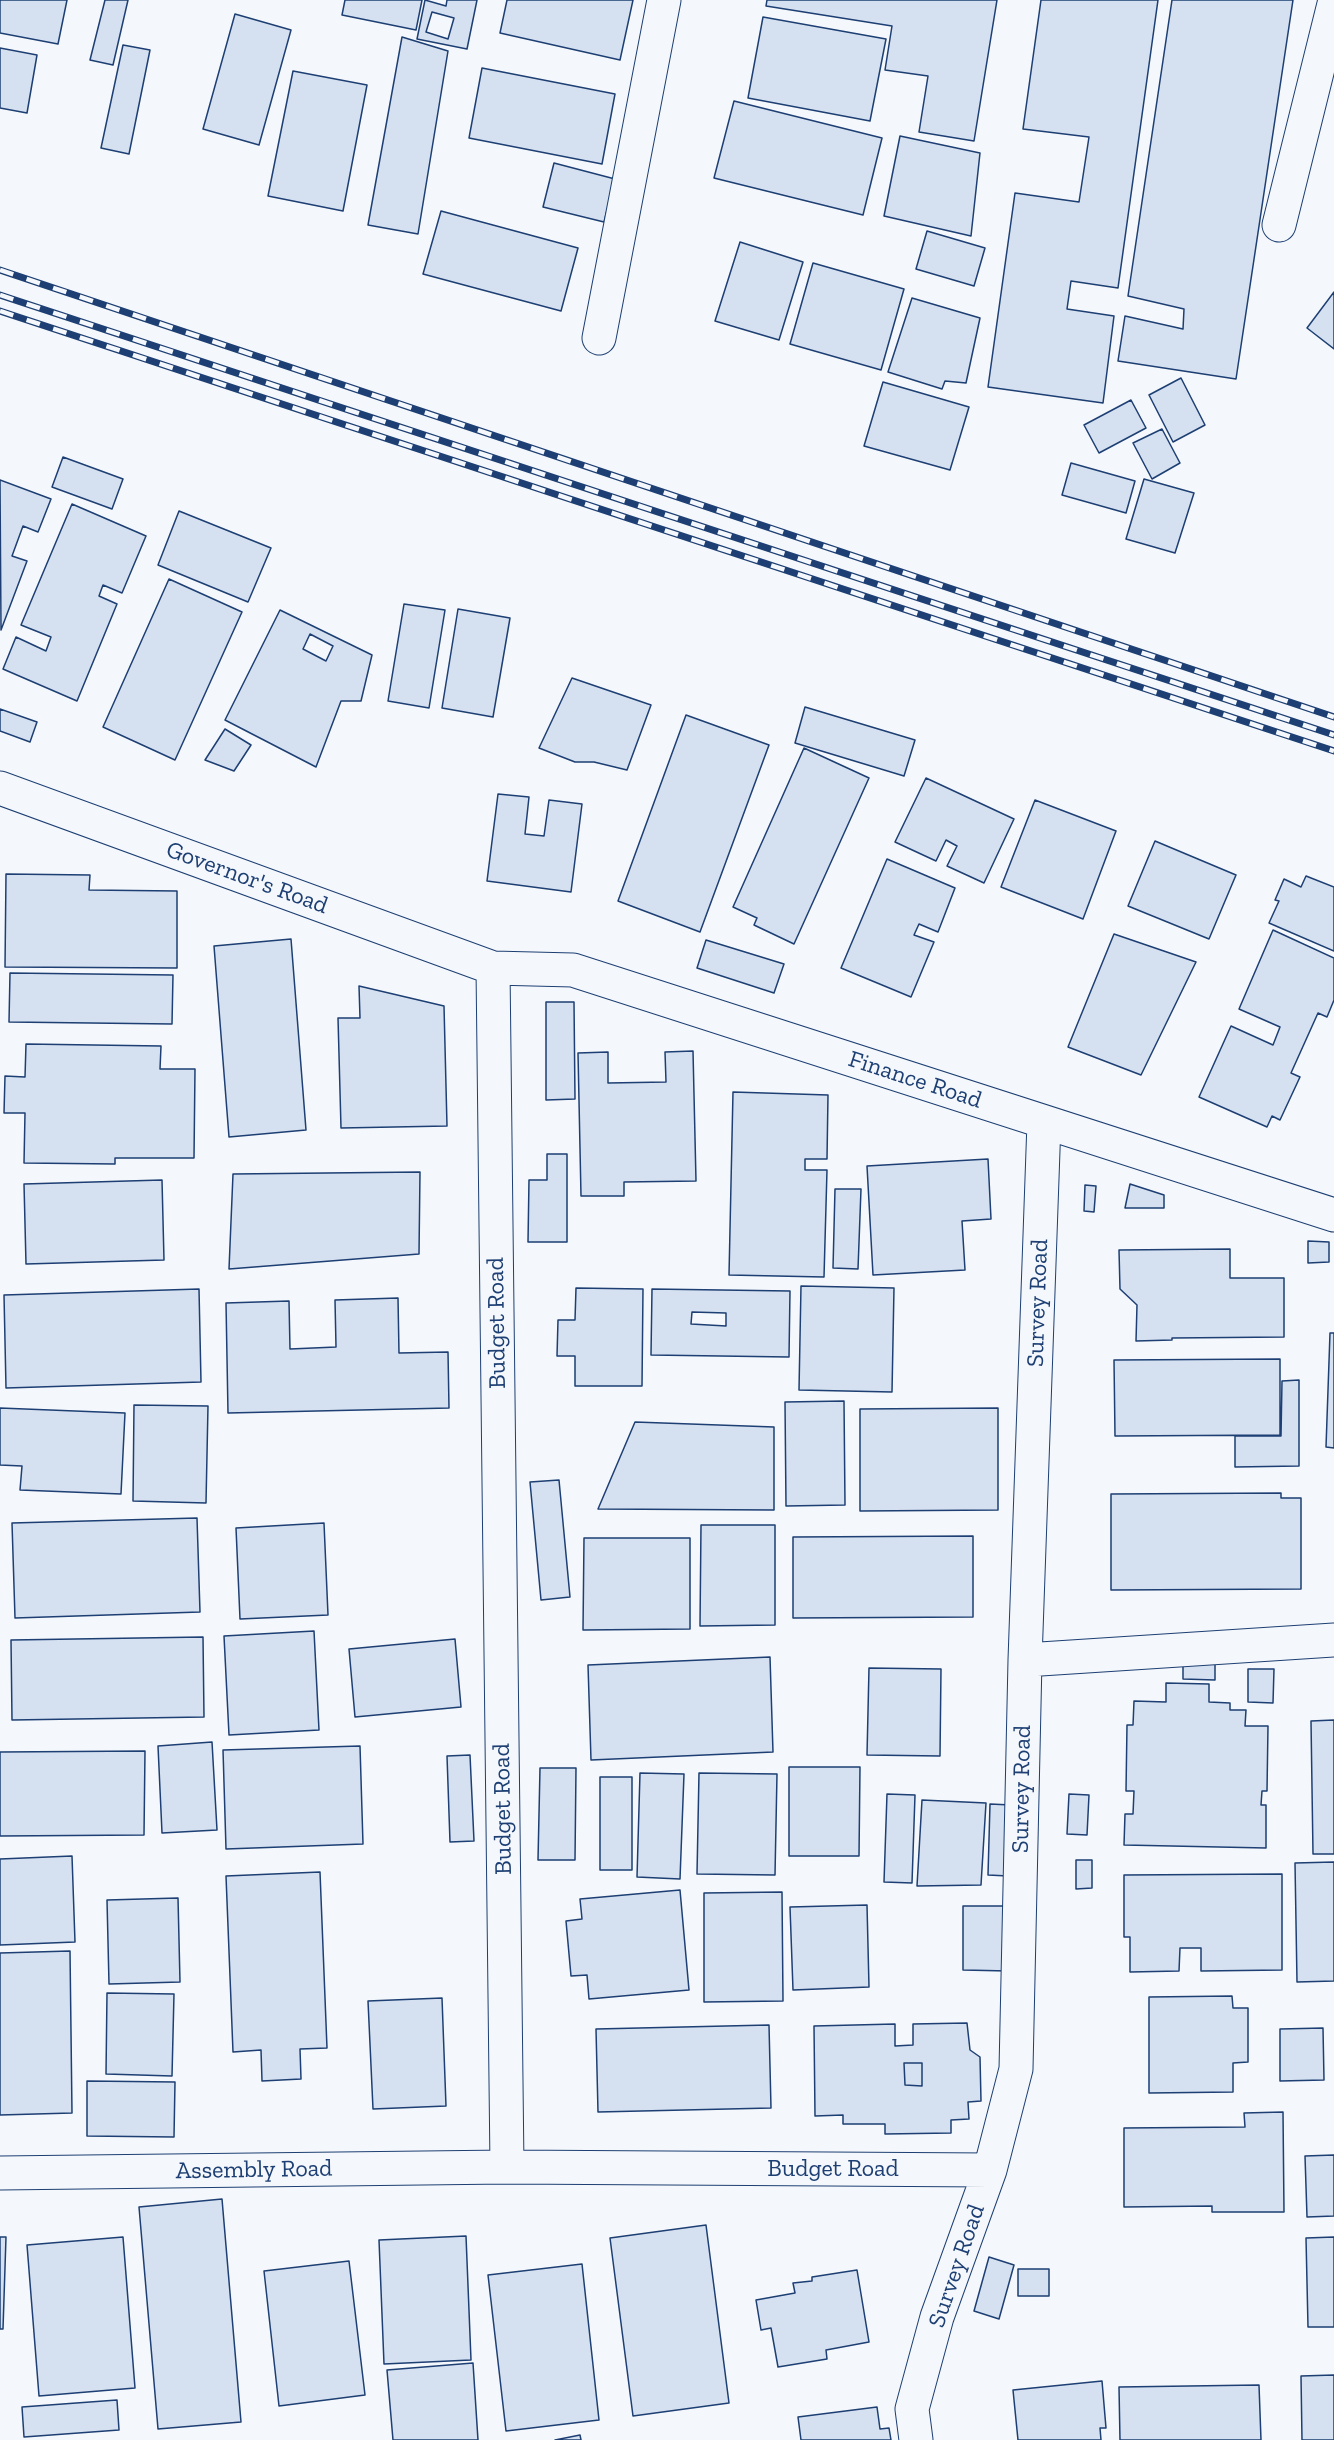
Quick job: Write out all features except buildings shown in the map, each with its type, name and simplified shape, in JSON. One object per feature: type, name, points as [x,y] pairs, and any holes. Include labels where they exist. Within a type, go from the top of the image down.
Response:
[{"type":"street","points":[[599,338],[664,0]]},
{"type":"street","points":[[1279,225],[1334,4]]},
{"type":"street","name":"Governor's Road","points":[[0,788],[493,968]]},
{"type":"street","name":"Finance Road","points":[[493,968],[573,970],[1334,1215]]},
{"type":"street","name":"Budget Road","points":[[493,968],[507,2167],[990,2170]]},
{"type":"street","name":"Survey Road","points":[[916,2440],[912,2409],[938,2317],[990,2170],[1016,2069],[1025,1660],[1044,1122]]},
{"type":"street","points":[[1025,1660],[1334,1640]]},
{"type":"street","name":"Assembly Road","points":[[0,2174],[507,2167]]},
{"type":"railway","points":[[0,270],[1334,717]]},
{"type":"railway","points":[[0,295],[1334,735]]},
{"type":"railway","points":[[0,311],[1334,751]]}]
